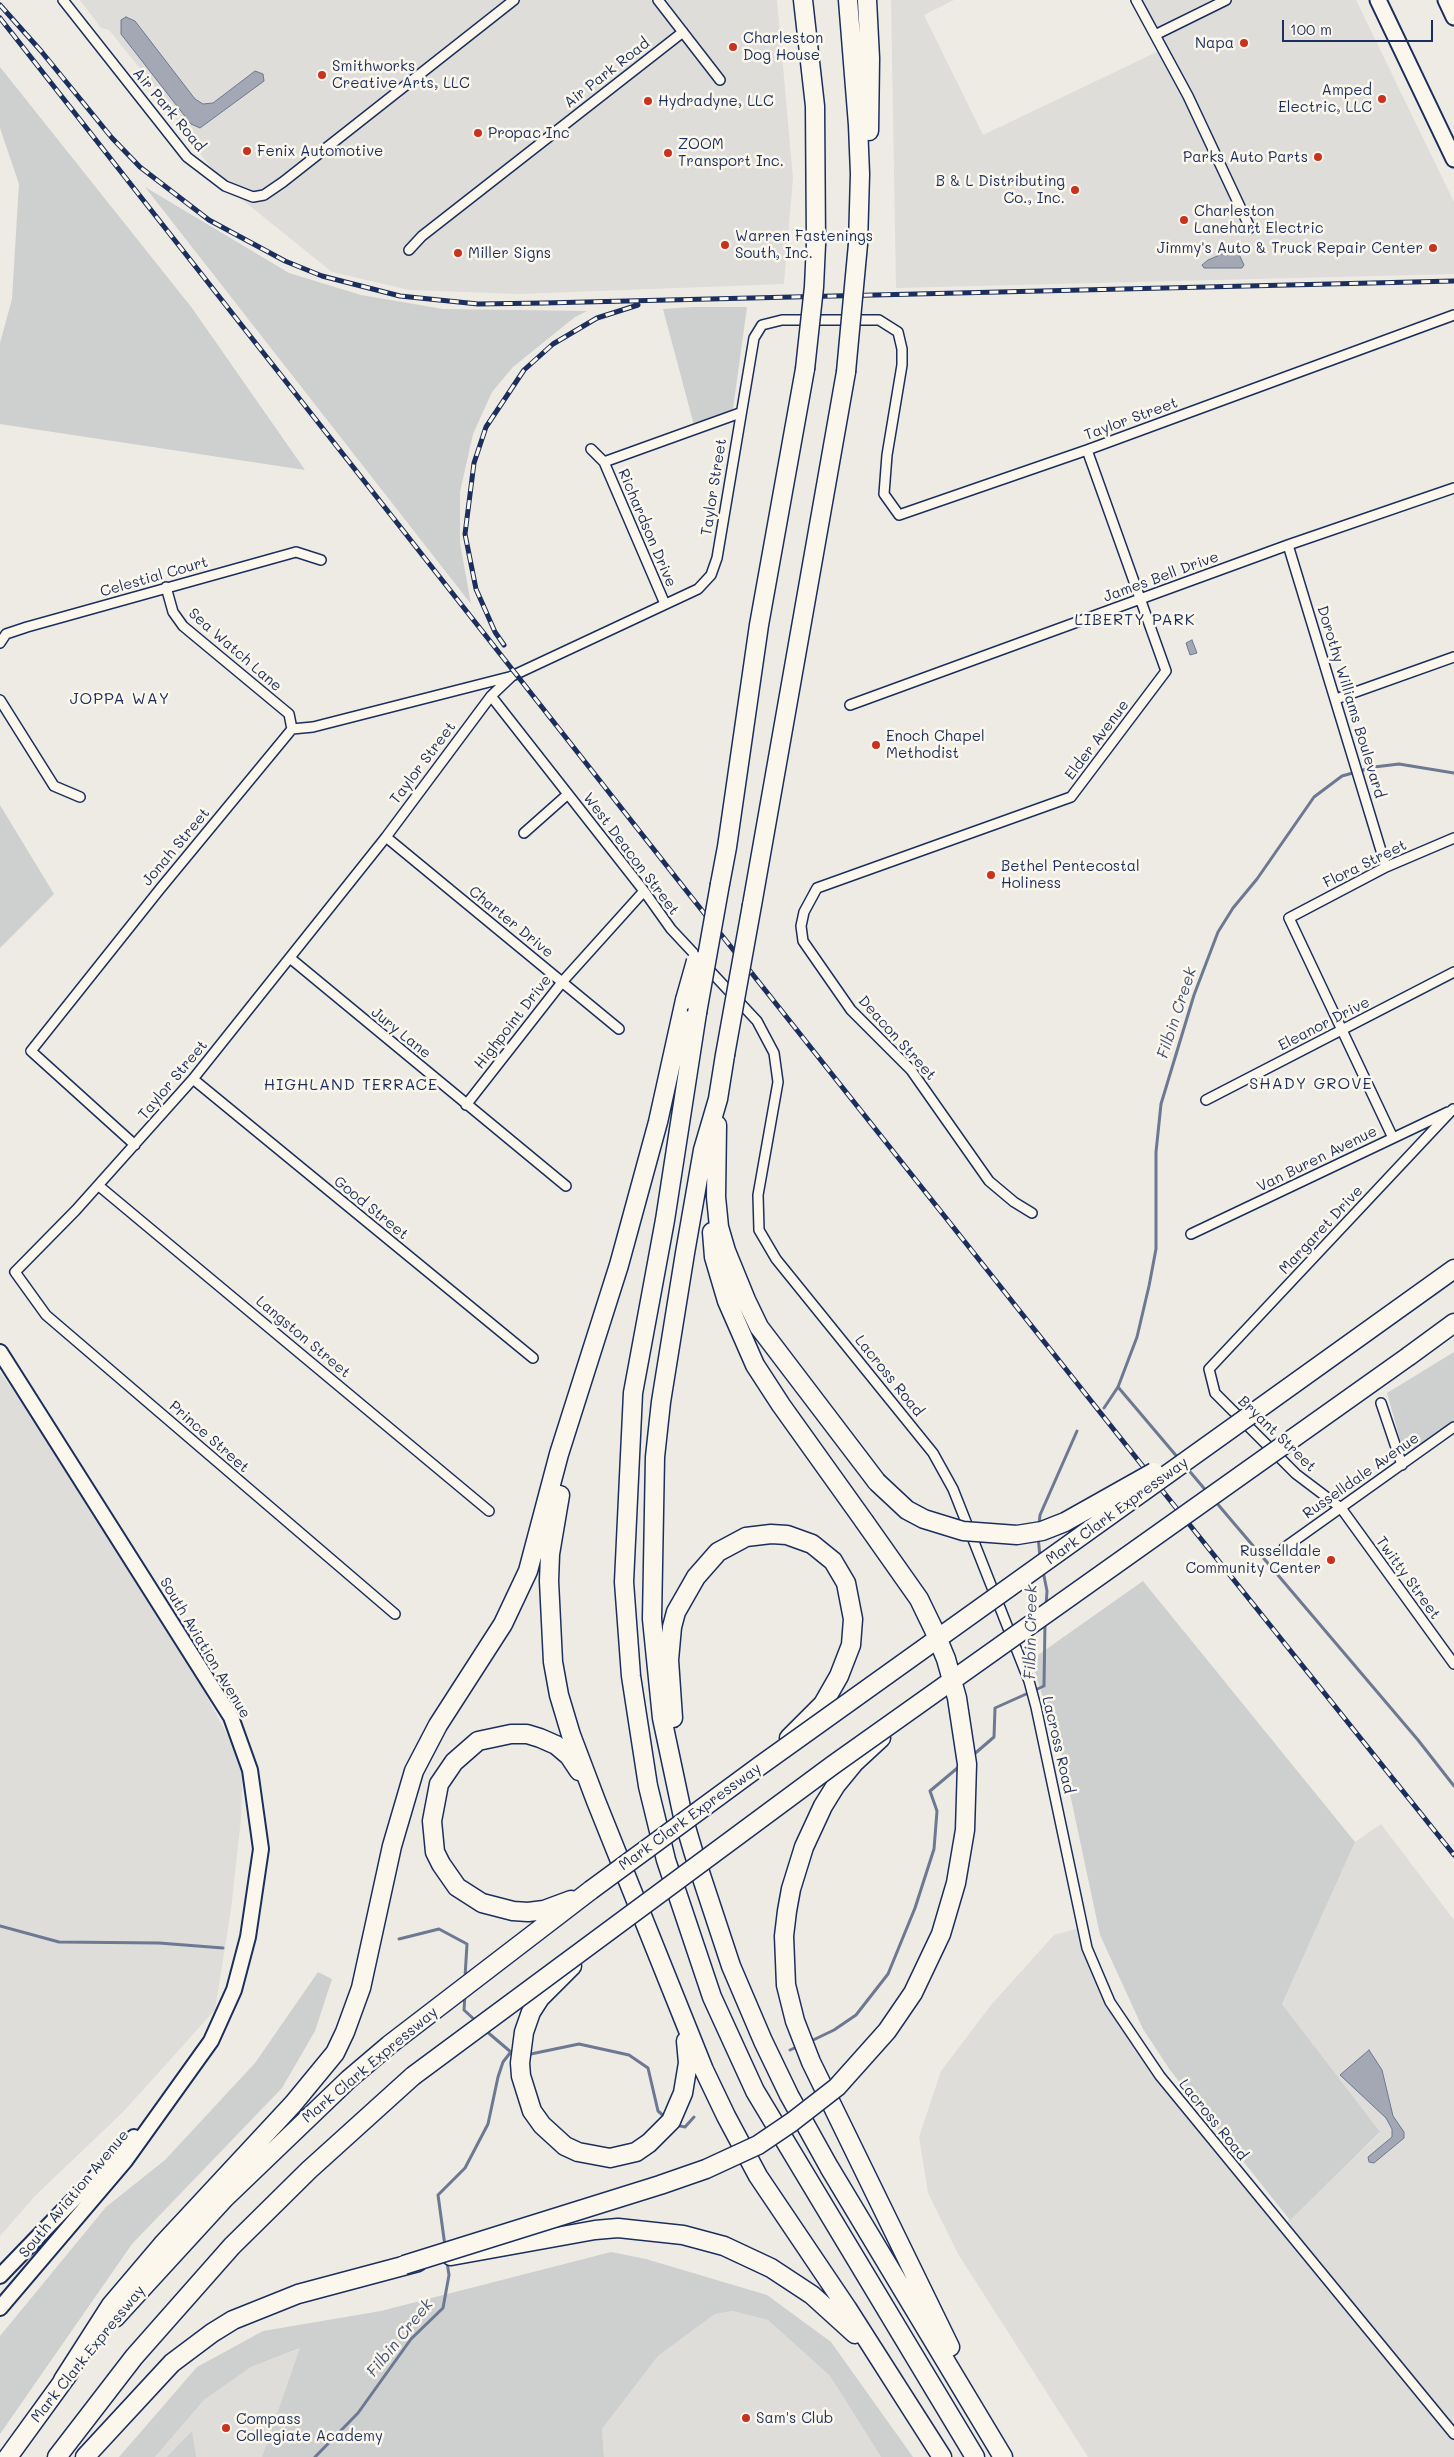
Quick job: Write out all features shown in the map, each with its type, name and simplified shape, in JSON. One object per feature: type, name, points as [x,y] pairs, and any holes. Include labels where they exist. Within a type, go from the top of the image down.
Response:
[{"type":"highway","points":[[62,2380],[111,2305],[162,2245],[293,2104],[335,2053],[361,1988],[392,1846],[414,1771],[438,1725],[503,1624],[528,1570],[559,1454],[578,1399],[630,1227],[691,1006],[727,847],[759,625],[805,369],[814,287],[816,244],[815,106],[809,40],[802,0]]},
{"type":"highway","points":[[848,0],[855,70],[860,174],[858,244],[846,372],[718,1099],[703,1150],[686,1244],[661,1402],[655,1457],[652,1619],[662,1718],[676,1786],[694,1854],[731,1966],[789,2095],[829,2167],[1002,2455]]},
{"type":"highway","points":[[860,174],[869,123],[870,58],[867,0]]},
{"type":"highway","points":[[691,1006],[665,1220],[633,1393],[624,1582],[631,1676],[648,1786],[666,1860],[712,1997],[751,2082],[795,2159],[975,2457]]},
{"type":"highway","points":[[718,1099],[716,1197],[719,1227],[726,1251],[746,1300],[759,1326],[877,1482],[907,1510],[945,1527],[963,1531],[999,1535],[1034,1532],[1065,1522],[1089,1510],[1253,1413]]},
{"type":"highway","points":[[85,2457],[172,2363],[212,2333],[252,2311],[289,2297],[404,2264],[706,2169],[758,2145],[792,2122],[837,2087],[887,2031],[913,1993],[941,1934],[956,1883],[965,1830],[967,1764],[957,1698],[946,1659],[919,1599],[770,1389],[755,1365],[733,1320],[714,1257],[709,1210],[710,1184],[717,1143]]},
{"type":"highway","points":[[1429,1286],[1454,1264]]},
{"type":"highway","name":"Mark Clark Expressway","points":[[8,2457],[62,2380],[136,2294],[225,2198],[306,2118],[389,2045],[591,1890],[761,1765],[1454,1269]]},
{"type":"highway","points":[[57,2457],[134,2357],[232,2246],[309,2170],[414,2076],[832,1765],[909,1713],[1454,1323]]},
{"type":"highway","points":[[1409,1356],[1454,1330]]},
{"type":"highway","points":[[578,1399],[550,1554],[550,1636],[556,1678],[564,1711],[596,1802],[715,2095],[758,2176],[942,2457]]},
{"type":"highway","points":[[676,1786],[669,1646],[676,1612],[689,1588],[708,1562],[718,1552],[746,1537],[771,1534],[787,1535],[807,1542],[821,1551],[832,1562],[846,1583],[852,1609],[853,1634],[851,1645],[839,1676],[823,1704],[761,1765]]},
{"type":"highway","points":[[909,1713],[854,1763],[836,1785],[811,1828],[796,1869],[787,1911],[784,1962],[786,1985],[795,2021],[810,2062],[1002,2455]]},
{"type":"highway","points":[[591,1890],[544,1910],[528,1912],[498,1908],[482,1903],[457,1887],[435,1852],[432,1821],[439,1784],[454,1762],[478,1741],[511,1734],[527,1734],[556,1745],[568,1756],[596,1802]]},
{"type":"highway","points":[[618,1923],[540,1998],[524,2032],[520,2064],[521,2076],[532,2111],[542,2125],[566,2146],[578,2152],[610,2158],[636,2152],[650,2143],[671,2121],[684,2093],[688,2063],[680,2011]]},
{"type":"highway","points":[[404,2264],[513,2246],[575,2232],[618,2228],[683,2235],[724,2246],[765,2264],[812,2295],[848,2326],[882,2364]]},
{"type":"main road","points":[[1378,0],[1454,159]]},
{"type":"main road","points":[[1446,0],[1454,18]]},
{"type":"street","name":"Air Park Road","points":[[63,0],[187,157],[225,186],[253,196],[264,195],[283,182],[514,0]]},
{"type":"street","points":[[658,0],[720,80]]},
{"type":"street","points":[[1136,0],[1188,96],[1250,228]]},
{"type":"street","points":[[1155,35],[1226,0]]},
{"type":"street","name":"Air Park Road","points":[[409,250],[422,236],[683,32]]},
{"type":"street","name":"Taylor Street","points":[[15,1272],[99,1186],[193,1079],[386,837],[491,696],[512,676],[698,589],[710,575],[717,558],[754,338],[762,324],[782,320],[879,320],[898,332],[902,349],[902,365],[887,455],[884,494],[900,515],[1087,450],[1454,315]]},
{"type":"street","name":"Richardson Drive","points":[[604,462],[740,413]]},
{"type":"street","name":"Richardson Drive","points":[[591,449],[604,462],[665,604]]},
{"type":"street","name":"Elder Avenue","points":[[817,888],[1071,797],[1166,671],[1139,600],[1087,450]]},
{"type":"street","name":"James Bell Drive","points":[[850,705],[1288,545],[1454,488]]},
{"type":"street","name":"Dorothy Williams Boulevard","points":[[1288,545],[1361,779],[1386,867]]},
{"type":"street","name":"Celestial Court","points":[[0,643],[6,634],[166,587],[296,552],[320,560]]},
{"type":"street","name":"Sea Watch Lane","points":[[166,587],[174,612],[183,626],[289,714],[292,729]]},
{"type":"street","points":[[1336,699],[1454,657]]},
{"type":"street","points":[[292,729],[313,727],[512,676]]},
{"type":"street","name":"West Deacon Street","points":[[491,696],[644,891],[671,930],[757,1021]]},
{"type":"street","points":[[0,700],[54,786],[80,798]]},
{"type":"street","name":"Jonah Street","points":[[135,1145],[30,1051],[292,729]]},
{"type":"street","points":[[524,833],[568,794]]},
{"type":"street","name":"Charter Drive","points":[[386,837],[619,1029]]},
{"type":"street","name":"Flora Street","points":[[1342,1031],[1289,918],[1386,867],[1454,838]]},
{"type":"street","name":"Deacon Street","points":[[817,888],[804,912],[801,926],[803,941],[851,1010],[911,1070],[989,1181],[1014,1202],[1032,1213]]},
{"type":"street","name":"Highpoint Drive","points":[[466,1105],[563,981],[644,891]]},
{"type":"street","name":"Jury Lane","points":[[290,958],[566,1186]]},
{"type":"street","name":"Eleanor Drive","points":[[1206,1100],[1454,972]]},
{"type":"street","name":"Lacross Road","points":[[757,1021],[774,1053],[778,1082],[758,1195],[759,1230],[775,1257],[933,1452],[953,1489],[1029,1681],[1087,1948],[1110,2002],[1160,2076],[1454,2434]]},
{"type":"street","points":[[1342,1031],[1392,1138]]},
{"type":"street","name":"Good Street","points":[[193,1079],[533,1358]]},
{"type":"street","name":"Van Buren Avenue","points":[[1191,1234],[1453,1109]]},
{"type":"street","name":"Margaret Drive","points":[[1209,1370],[1453,1109]]},
{"type":"street","name":"Langston Street","points":[[99,1186],[489,1510]]},
{"type":"street","name":"Prince Street","points":[[15,1272],[46,1315],[394,1614]]},
{"type":"street","name":"South Aviation Avenue","points":[[0,1352],[231,1717],[250,1770],[262,1849],[248,1937],[234,1990],[210,2041],[171,2099],[125,2161],[0,2308]]},
{"type":"street","name":"Bryant Street","points":[[1209,1370],[1215,1393],[1296,1474],[1340,1508]]},
{"type":"street","points":[[1381,1403],[1402,1464]]},
{"type":"street","name":"Russelldale Avenue","points":[[1284,1548],[1454,1427]]},
{"type":"street","name":"Twitty Street","points":[[1340,1508],[1454,1664]]},
{"type":"street","name":"South Aviation Avenue","points":[[0,2276],[171,2099]]},
{"type":"shaded area","points":[[80,0],[777,0],[793,178],[784,284],[519,294],[409,290],[332,272],[225,186],[182,130],[165,100],[109,30],[101,28]]},
{"type":"shaded area","points":[[891,0],[954,0],[924,15],[983,135],[1163,49],[1136,0],[1356,0],[1454,202],[1454,274],[896,288]]},
{"type":"shaded area","points":[[126,17],[135,21],[195,99],[203,104],[213,103],[255,71],[263,74],[264,81],[200,128],[191,124],[121,34],[121,20]]},
{"type":"shaded area","points":[[0,67],[192,308],[305,470],[0,424],[0,343],[12,299],[19,184],[0,128]]},
{"type":"shaded area","points":[[145,187],[289,273],[361,295],[443,309],[587,311],[575,317],[513,367],[492,392],[473,434],[460,492],[460,543],[471,604]]},
{"type":"shaded area","points":[[1236,248],[1244,265],[1242,268],[1204,268],[1202,265],[1208,260]]},
{"type":"shaded area","points":[[747,307],[732,416],[695,429],[663,309]]},
{"type":"shaded area","points":[[1192,640],[1197,653],[1190,655],[1186,643]]},
{"type":"shaded area","points":[[0,805],[54,894],[0,948]]},
{"type":"shaded area","points":[[1454,1352],[1454,1421],[1409,1452],[1403,1450],[1387,1393]]},
{"type":"shaded area","points":[[0,1372],[100,1515],[169,1626],[243,1764],[241,1819],[231,1910],[215,2010],[123,2112],[35,2196],[0,2236]]},
{"type":"shaded area","points":[[1143,1581],[1355,1842],[1282,2004],[1380,2132],[1290,2220],[1170,2070],[1143,2029],[1100,1935],[1062,1756],[1031,1660]]},
{"type":"shaded area","points":[[1381,1824],[1454,1920],[1454,2457],[1088,2457],[958,2254],[928,2193],[919,2137],[941,2071],[991,2005],[1054,1935],[1083,1927],[1110,2002],[1160,2076],[1283,2225],[1380,2133],[1282,2004],[1355,1842]]},
{"type":"shaded area","points":[[318,1972],[332,1979],[315,2031],[282,2088],[132,2244],[0,2434],[0,2336],[106,2207],[165,2160],[255,2063]]},
{"type":"shaded area","points":[[1369,2050],[1382,2070],[1393,2116],[1404,2132],[1404,2138],[1374,2163],[1369,2162],[1368,2157],[1392,2137],[1392,2129],[1386,2118],[1340,2075]]},
{"type":"shaded area","points":[[611,2252],[646,2259],[767,2295],[831,2342],[913,2457],[881,2457],[830,2376],[768,2320],[733,2311],[715,2314],[658,2356],[602,2429],[604,2457],[262,2457],[300,2348],[251,2367],[204,2400],[155,2457],[119,2457],[197,2367],[263,2331],[381,2311]]},
{"type":"shaded area","points":[[733,2311],[768,2320],[830,2376],[881,2457],[604,2457],[602,2429],[658,2356],[715,2314]]},
{"type":"shaded area","name":"Compass Collegiate Academy","points":[[301,2348],[262,2457],[155,2457],[204,2400],[251,2367]]},
{"type":"shaded area","points":[[192,2431],[196,2457],[167,2457]]},
{"type":"waterway","name":"Filbin Creek","points":[[1104,1408],[1118,1387],[1137,1337],[1156,1249],[1156,1152],[1161,1104],[1194,995],[1218,932],[1233,908],[1257,879],[1314,797],[1342,776],[1374,767],[1399,764],[1454,773]]},
{"type":"waterway","points":[[1118,1387],[1179,1459]]},
{"type":"waterway","name":"Filbin Creek","points":[[1039,1525],[1040,1515],[1077,1431]]},
{"type":"waterway","points":[[1186,1467],[1208,1493]]},
{"type":"waterway","points":[[1215,1501],[1418,1740],[1454,1786]]},
{"type":"waterway","name":"Filbin Creek","points":[[1038,1536],[1040,1557]]},
{"type":"waterway","name":"Filbin Creek","points":[[1043,1571],[1047,1591],[1046,1606]]},
{"type":"waterway","name":"Filbin Creek","points":[[972,1756],[994,1737],[995,1708],[1044,1686],[1045,1623]]},
{"type":"waterway","name":"Filbin Creek","points":[[809,2042],[834,2030],[856,2015],[888,1974],[915,1908],[934,1849],[937,1811],[930,1791],[961,1765]]},
{"type":"waterway","points":[[0,1926],[59,1942],[159,1943],[223,1948]]},
{"type":"waterway","points":[[399,1939],[439,1929],[467,1944],[465,1977]]},
{"type":"waterway","points":[[465,1994],[464,2010],[477,2022]]},
{"type":"waterway","points":[[485,2030],[512,2053]]},
{"type":"waterway","points":[[526,2055],[579,2044],[629,2055],[648,2068],[658,2111],[666,2118]]},
{"type":"waterway","name":"Filbin Creek","points":[[790,2050],[799,2046]]},
{"type":"waterway","name":"Filbin Creek","points":[[445,2246],[438,2195],[465,2168],[488,2124],[498,2077],[503,2062],[510,2053]]},
{"type":"waterway","points":[[675,2125],[685,2127],[694,2117]]},
{"type":"waterway","name":"Filbin Creek","points":[[315,2457],[358,2413],[411,2339],[443,2308],[449,2275],[447,2262]]},
{"type":"railway","points":[[0,5],[41,51],[112,138],[140,167],[209,220],[285,261],[322,276],[400,296],[478,304],[1454,281]]},
{"type":"railway","points":[[0,18],[685,889],[1454,1855]]},
{"type":"railway","points":[[504,645],[495,632],[476,589],[465,534],[474,463],[486,427],[524,370],[553,344],[597,318],[638,305]]},
{"type":"place","name":"Napa","points":[[1244,43]]},
{"type":"place","name":"Charleston Dog House","points":[[733,47]]},
{"type":"place","name":"Smithworks Creative Arts, LLC","points":[[322,75]]},
{"type":"place","name":"Amped Electric, LLC","points":[[1382,99]]},
{"type":"place","name":"Hydradyne, LLC","points":[[648,101]]},
{"type":"place","name":"Propac Inc","points":[[478,133]]},
{"type":"place","name":"Fenix Automotive","points":[[247,151]]},
{"type":"place","name":"ZOOM Transport Inc.","points":[[668,153]]},
{"type":"place","name":"Parks Auto Parts","points":[[1318,157]]},
{"type":"place","name":"B & L Distributing Co., Inc.","points":[[1075,190]]},
{"type":"place","name":"Charleston Lanehart Electric","points":[[1184,220]]},
{"type":"place","name":"Warren Fastenings South, Inc.","points":[[725,245]]},
{"type":"place","name":"Jimmy's Auto & Truck Repair Center","points":[[1433,248]]},
{"type":"place","name":"Miller Signs","points":[[458,253]]},
{"type":"place","name":"Enoch Chapel Methodist","points":[[876,745]]},
{"type":"place","name":"Bethel Pentecostal Holiness","points":[[991,875]]},
{"type":"place","name":"Russelldale Community Center","points":[[1331,1560]]},
{"type":"place","name":"Sam's Club","points":[[746,2418]]},
{"type":"place","name":"Compass Collegiate Academy","points":[[226,2428]]},
{"type":"district","name":"LIBERTY PARK","points":[[1135,620]]},
{"type":"district","name":"JOPPA WAY","points":[[120,699]]},
{"type":"district","name":"SHADY GROVE","points":[[1311,1084]]},
{"type":"district","name":"HIGHLAND TERRACE","points":[[351,1085]]}]
